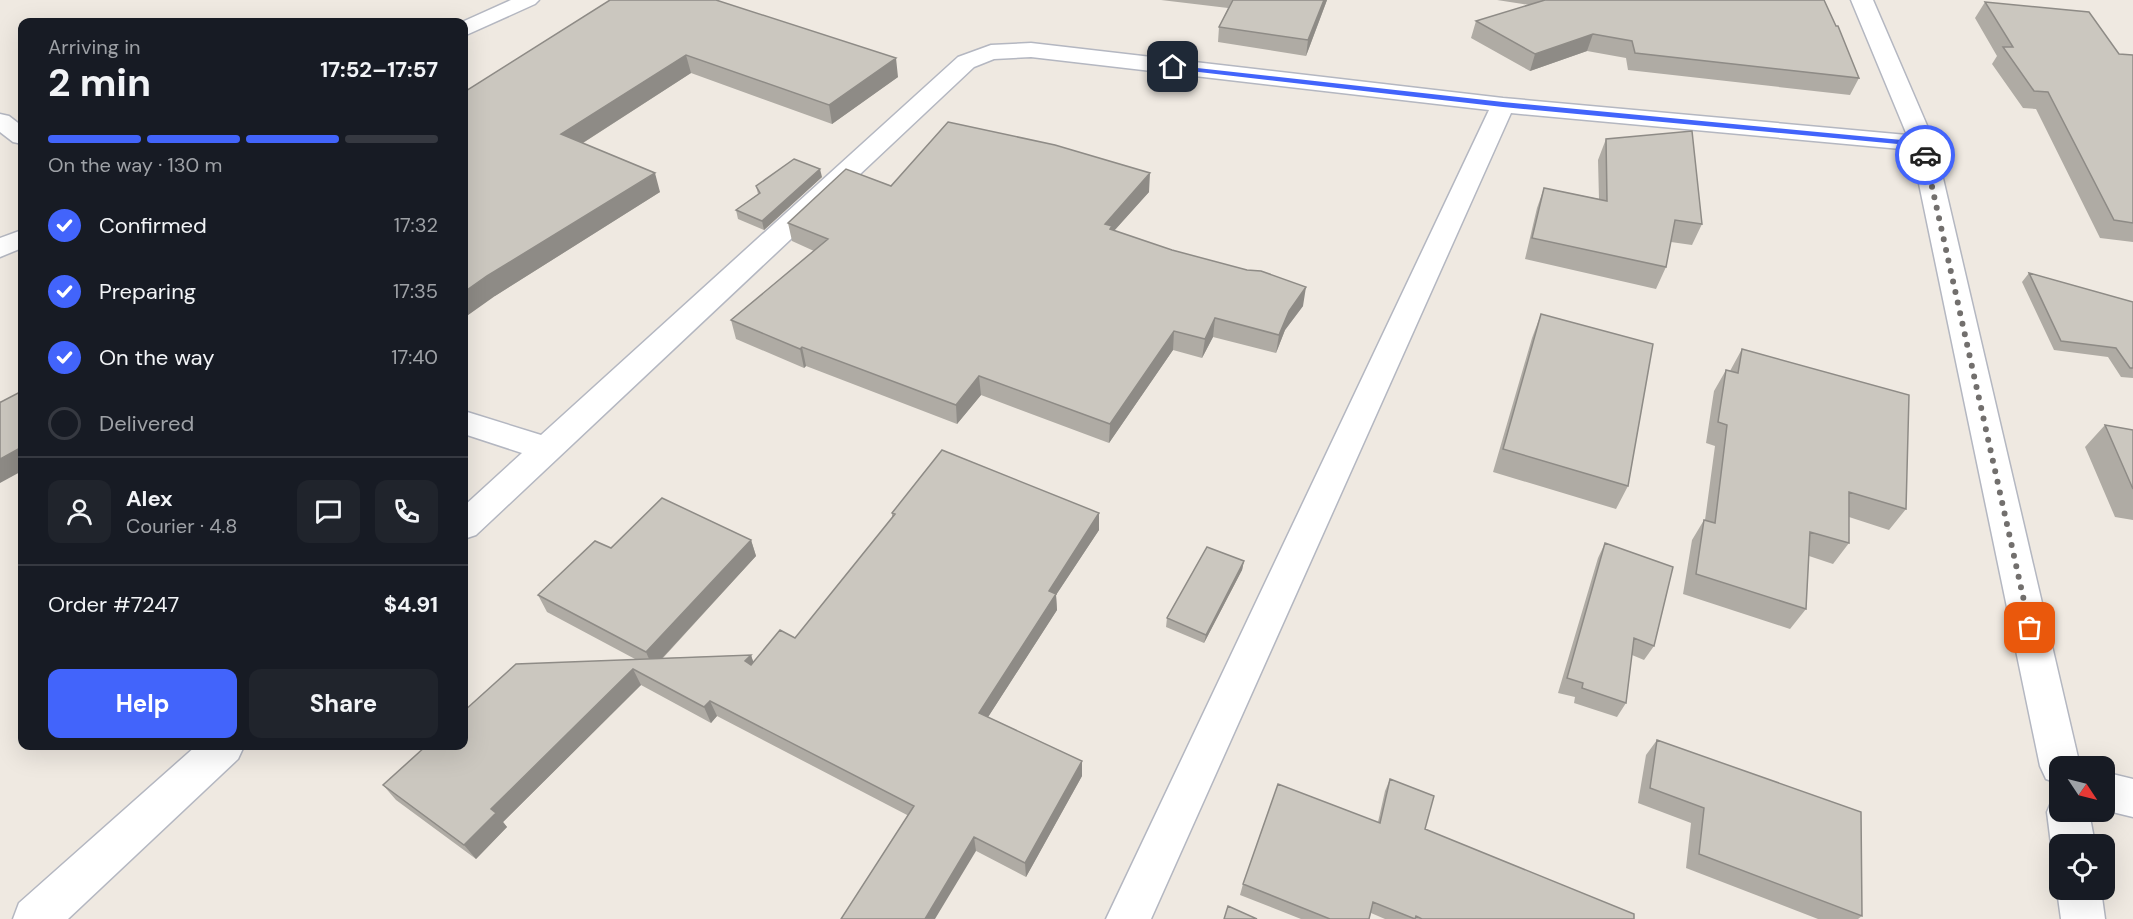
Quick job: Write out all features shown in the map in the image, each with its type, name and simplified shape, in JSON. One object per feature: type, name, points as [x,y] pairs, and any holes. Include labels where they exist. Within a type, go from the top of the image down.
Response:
[{"type":"street","points":[[468,28],[528,0]]},
{"type":"street","points":[[1862,0],[1923,144],[2058,756]]},
{"type":"street","points":[[468,522],[966,62],[991,52],[1031,50],[1503,105],[1923,144]]},
{"type":"street","points":[[1128,919],[1503,105]]},
{"type":"street","points":[[0,121],[18,134]]},
{"type":"street","points":[[0,249],[18,240]]},
{"type":"street","points":[[468,423],[547,449]]},
{"type":"street","points":[[35,919],[220,750]]},
{"type":"street","points":[[2115,794],[2133,798]]},
{"type":"street","points":[[2080,900],[2083,919]]},
{"type":"building","points":[[610,0],[716,0],[896,58],[829,105],[686,55],[561,134],[655,173],[468,289],[468,90]]},
{"type":"building","points":[[1233,0],[1324,0],[1308,40],[1219,27]]},
{"type":"building","points":[[1545,0],[1824,0],[1838,26],[1859,78],[1635,53],[1632,41],[1593,34],[1535,54],[1476,21]]},
{"type":"building","points":[[1985,2],[2089,12],[2119,54],[2133,55],[2133,223],[2114,220],[2048,92],[2034,91],[2003,47],[2013,47]]},
{"type":"building","points":[[948,122],[1055,145],[1150,173],[1105,224],[1112,226],[1110,229],[1172,250],[1247,270],[1261,271],[1306,287],[1289,311],[1279,335],[1215,318],[1205,339],[1174,331],[1110,424],[979,376],[956,405],[802,347],[800,349],[731,320],[828,239],[788,223],[846,169],[891,186]]},
{"type":"building","points":[[1692,131],[1702,224],[1675,220],[1666,267],[1532,238],[1544,188],[1607,201],[1606,139]]},
{"type":"building","points":[[794,159],[820,169],[762,221],[736,210],[760,193],[756,186]]},
{"type":"building","points":[[2029,273],[2133,302],[2133,368],[2130,368],[2116,348],[2061,341]]},
{"type":"building","points":[[1541,314],[1653,344],[1628,486],[1503,449]]},
{"type":"building","points":[[1742,349],[1909,395],[1906,509],[1849,492],[1849,543],[1810,532],[1806,609],[1696,574],[1704,520],[1715,523],[1727,425],[1718,422],[1726,370],[1738,373]]},
{"type":"building","points":[[18,393],[18,449],[0,459],[0,402]]},
{"type":"building","points":[[2105,425],[2133,430],[2133,489]]},
{"type":"building","points":[[942,450],[1099,513],[1049,591],[1056,594],[979,713],[1082,761],[1025,863],[974,837],[925,919],[841,919],[914,806],[710,701],[704,707],[633,669],[491,809],[496,813],[464,845],[383,785],[422,750],[468,750],[468,707],[516,664],[751,655],[745,661],[751,665],[780,630],[795,638],[895,514],[892,513]]},
{"type":"building","points":[[662,498],[751,540],[646,652],[538,595],[595,541],[611,548]]},
{"type":"building","points":[[1605,543],[1673,567],[1654,646],[1634,638],[1626,703],[1582,688],[1583,683],[1567,678]]},
{"type":"building","points":[[1207,547],[1244,561],[1206,635],[1167,618]]},
{"type":"building","points":[[1657,740],[1861,812],[1862,916],[1699,854],[1704,808],[1650,788]]},
{"type":"building","points":[[1390,779],[1434,796],[1425,829],[1634,914],[1634,919],[1422,919],[1416,916],[1415,919],[1373,902],[1369,919],[1330,919],[1243,884],[1278,784],[1380,823]]},
{"type":"building","points":[[1228,906],[1257,919],[1224,919]]},
{"type":"way so far","points":[[1925,155],[2030,628]]},
{"type":"route","points":[[1173,67],[1503,105],[1923,144],[1925,155]]}]
